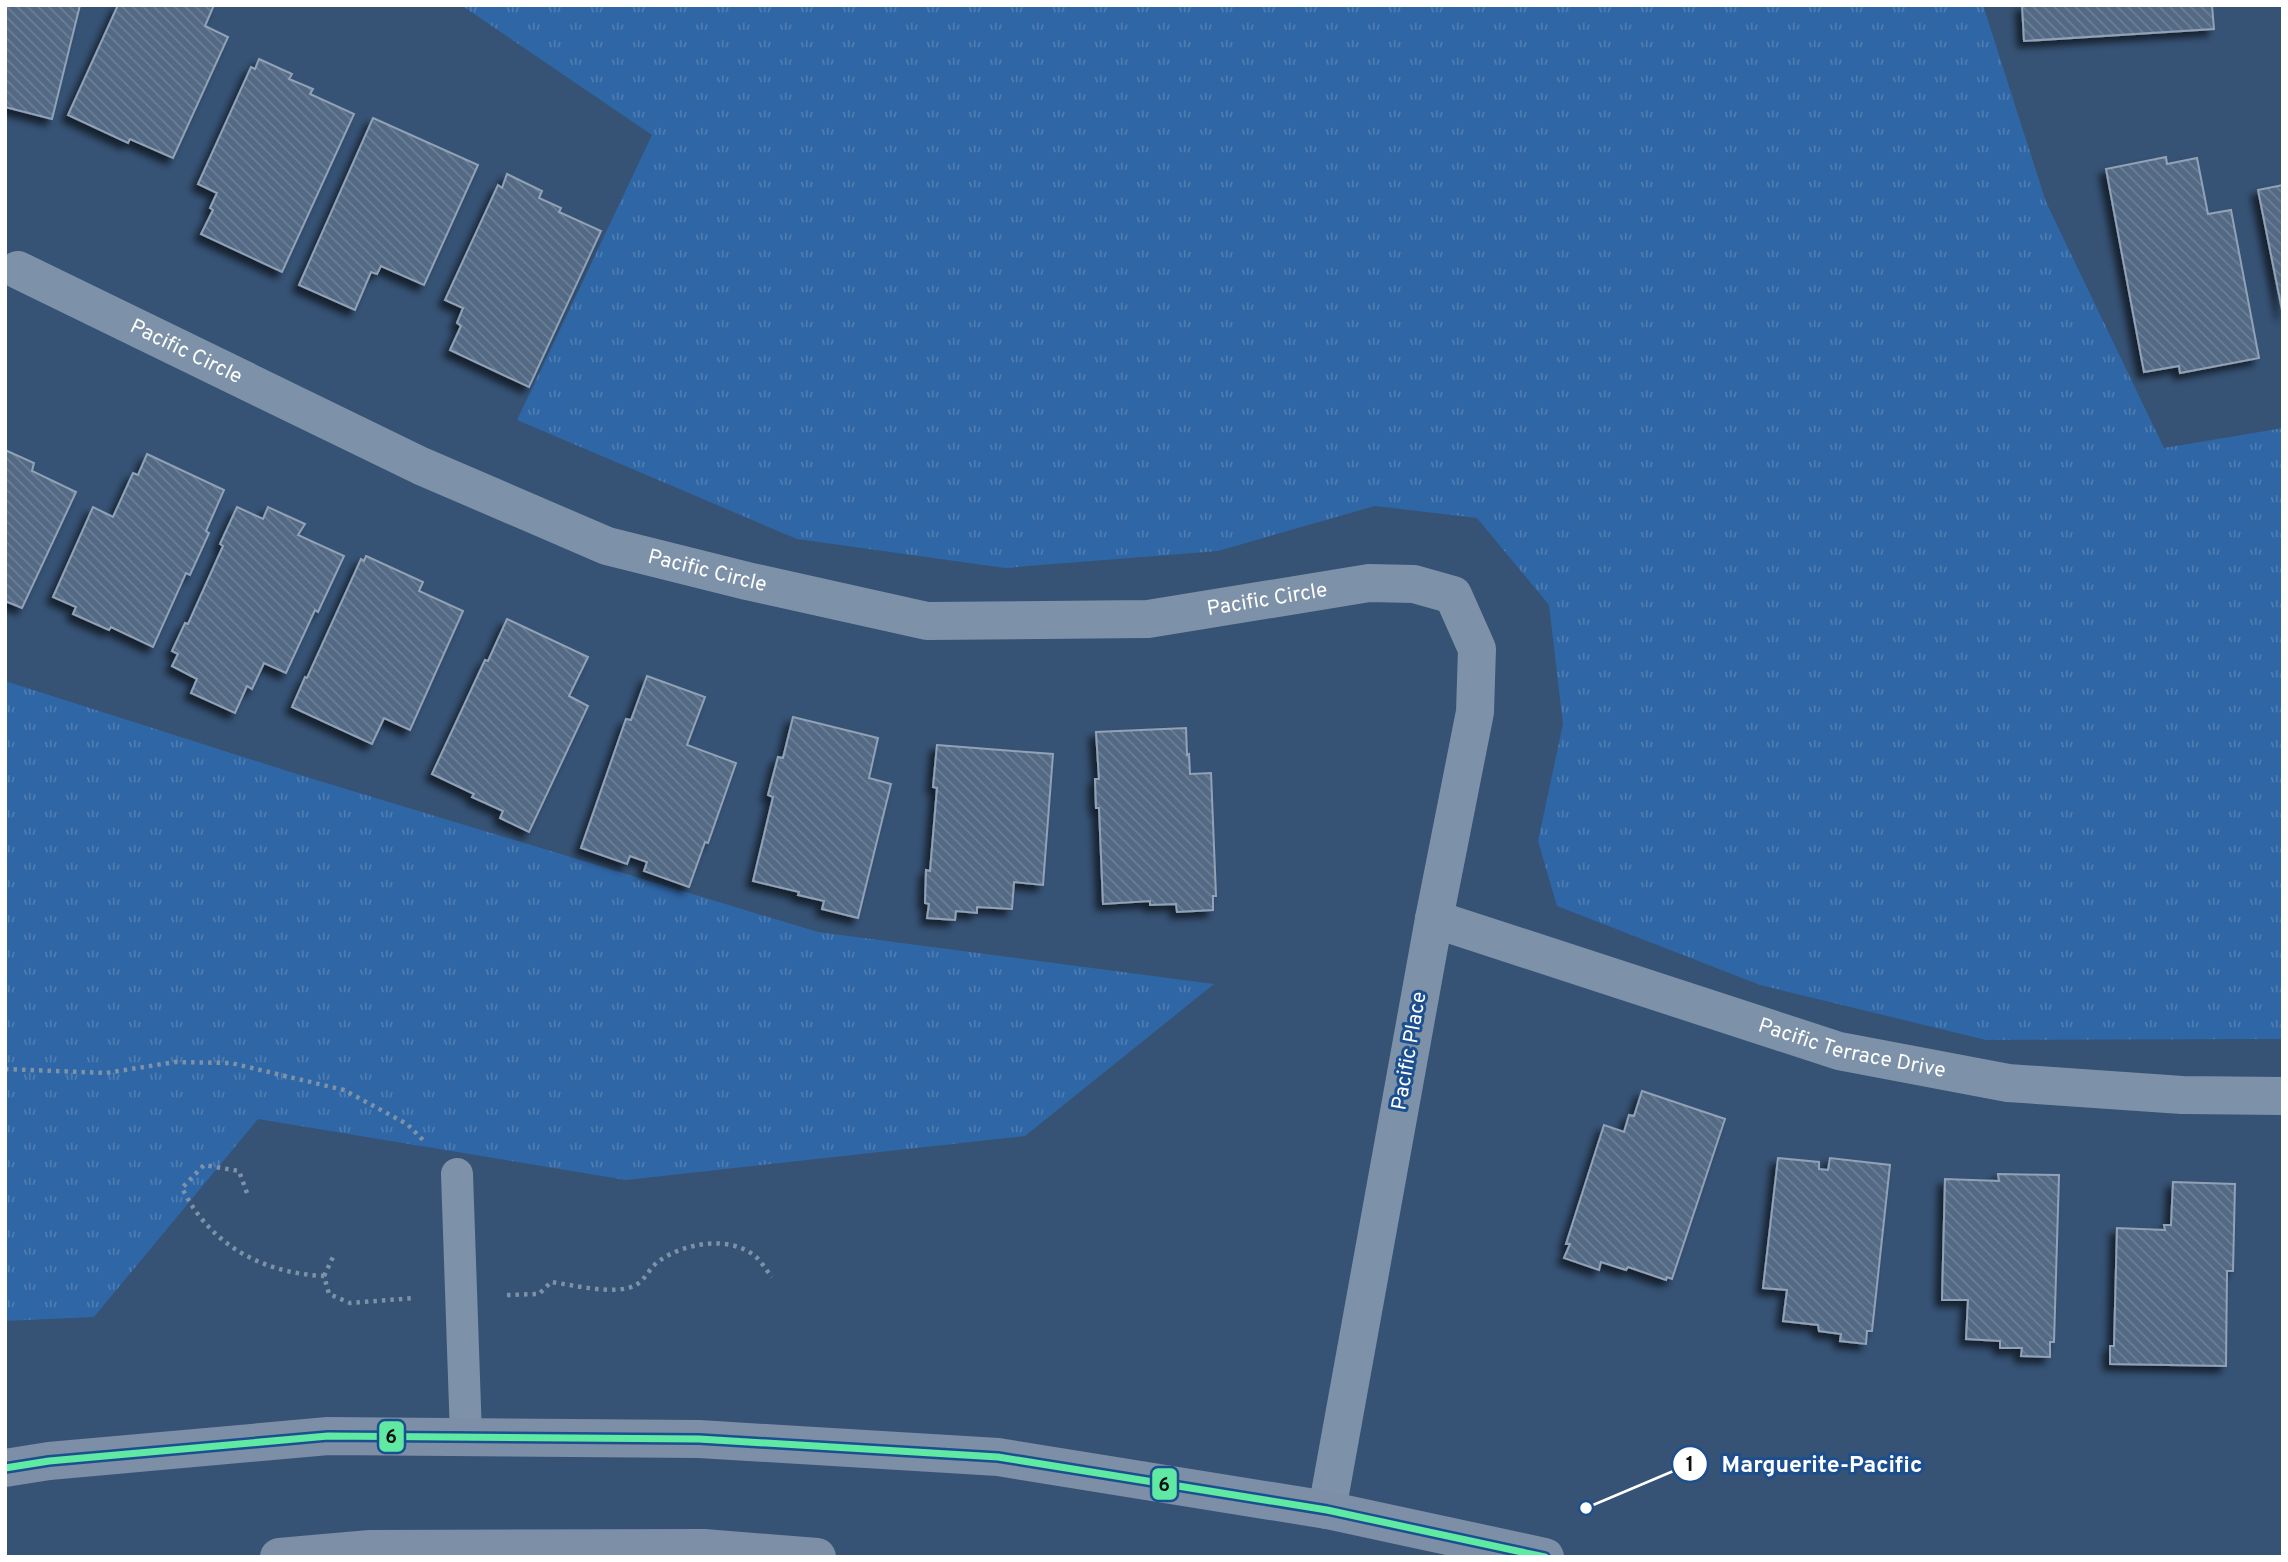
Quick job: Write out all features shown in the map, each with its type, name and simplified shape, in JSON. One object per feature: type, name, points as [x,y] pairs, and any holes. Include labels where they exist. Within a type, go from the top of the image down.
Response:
[{"type":"main road","points":[[5,1468],[49,1461],[328,1436],[699,1439],[998,1457],[1327,1510],[1545,1557]]},
{"type":"main road","points":[[279,1557],[370,1549],[579,1548],[704,1548],[817,1557]]},
{"type":"street","name":"Pacific Circle","points":[[18,270],[421,466],[607,546],[926,621],[1148,619],[1369,583],[1414,584],[1453,595]]},
{"type":"street","name":"Pacific Place","points":[[1327,1510],[1434,919],[1475,712],[1477,649],[1453,595]]},
{"type":"street","name":"Pacific Terrace Drive","points":[[1434,919],[1839,1051],[2008,1083],[2182,1095],[2283,1096]]},
{"type":"lane","points":[[457,1174],[467,1436]]},
{"type":"path","points":[[5,1069],[106,1073],[175,1062],[231,1063],[344,1090],[407,1124],[457,1174]]},
{"type":"path","points":[[247,1193],[239,1171],[204,1165],[182,1188],[189,1203],[214,1235],[257,1262],[301,1275],[324,1276]]},
{"type":"path","points":[[333,1257],[324,1276],[328,1294],[350,1303],[539,1294],[551,1282],[582,1285],[605,1291],[636,1285],[659,1261],[690,1246],[732,1244],[754,1256],[772,1277]]},
{"type":"green space","points":[[461,5],[1983,5],[2046,202],[2164,448],[2283,428],[2283,1039],[1986,1040],[1760,985],[1557,906],[1538,841],[1563,724],[1549,605],[1477,518],[1375,506],[1218,551],[1005,568],[797,539],[517,420],[652,135]]},
{"type":"green space","points":[[5,681],[300,775],[818,932],[1214,984],[1025,1136],[626,1180],[258,1119],[94,1317],[5,1321]]},
{"type":"building","points":[[5,5],[80,5],[52,119],[5,107]]},
{"type":"building","points":[[118,5],[214,5],[205,26],[228,37],[173,158],[130,139],[128,143],[68,115]]},
{"type":"building","points":[[2022,5],[2212,5],[2214,29],[2024,41]]},
{"type":"building","points":[[259,59],[292,74],[289,79],[313,89],[310,94],[354,114],[282,272],[201,234],[213,210],[210,208],[217,193],[198,184],[251,67],[255,69]]},
{"type":"building","points":[[373,118],[478,165],[424,285],[381,266],[377,274],[371,272],[355,310],[299,285]]},
{"type":"building","points":[[2166,157],[2167,164],[2197,158],[2208,214],[2231,210],[2259,358],[2180,373],[2179,366],[2144,372],[2106,169]]},
{"type":"building","points":[[507,174],[542,191],[539,198],[561,208],[559,212],[601,231],[529,387],[450,350],[461,326],[457,323],[463,308],[445,300],[498,185],[502,188]]},
{"type":"building","points":[[2283,185],[2283,315],[2258,190]]},
{"type":"building","points":[[5,450],[34,463],[32,471],[76,492],[22,608],[5,601]]},
{"type":"building","points":[[147,454],[224,490],[206,531],[209,533],[190,575],[186,573],[153,647],[111,627],[109,630],[73,614],[76,607],[53,597],[93,507],[113,517],[133,473],[138,475]]},
{"type":"building","points":[[237,507],[263,519],[268,507],[305,524],[298,535],[344,556],[286,673],[264,663],[252,689],[247,686],[235,713],[191,693],[197,679],[172,666],[178,654],[172,651],[185,623],[188,624],[223,546],[220,544]]},
{"type":"building","points":[[366,556],[423,582],[419,591],[463,611],[410,730],[384,718],[372,744],[292,707],[361,559],[364,561]]},
{"type":"building","points":[[507,619],[588,657],[569,696],[588,706],[529,832],[500,818],[503,811],[432,774]]},
{"type":"building","points":[[647,676],[705,697],[687,745],[736,763],[708,843],[705,842],[689,887],[644,871],[647,862],[630,856],[627,864],[581,848],[626,719],[631,720]]},
{"type":"building","points":[[793,717],[878,738],[869,778],[891,784],[858,918],[822,909],[824,901],[798,895],[799,892],[753,881],[773,797],[768,795],[778,757],[783,758]]},
{"type":"building","points":[[1186,728],[1190,774],[1211,773],[1216,896],[1213,896],[1213,910],[1177,912],[1176,904],[1150,905],[1150,901],[1103,904],[1099,808],[1096,808],[1095,779],[1099,779],[1096,732]]},
{"type":"building","points":[[937,745],[1053,754],[1043,885],[1014,882],[1012,909],[977,907],[977,913],[956,911],[955,920],[927,918],[929,904],[925,903],[926,870],[930,871],[937,788],[933,787]]},
{"type":"building","points":[[1642,1091],[1725,1119],[1672,1279],[1667,1277],[1666,1280],[1628,1267],[1626,1270],[1601,1262],[1599,1270],[1564,1258],[1570,1244],[1566,1244],[1604,1125],[1624,1132],[1629,1115],[1634,1116]]},
{"type":"building","points":[[1778,1158],[1819,1162],[1819,1169],[1828,1170],[1830,1158],[1890,1165],[1872,1331],[1867,1331],[1866,1344],[1840,1341],[1841,1334],[1819,1331],[1818,1325],[1783,1321],[1787,1290],[1763,1288]]},
{"type":"building","points":[[1998,1174],[2059,1175],[2054,1342],[2050,1342],[2050,1357],[2021,1356],[2022,1348],[2000,1348],[2000,1341],[1966,1339],[1968,1300],[1942,1300],[1945,1179],[1999,1181]]},
{"type":"building","points":[[2173,1182],[2235,1184],[2233,1271],[2227,1271],[2226,1366],[2110,1364],[2110,1346],[2114,1346],[2117,1228],[2165,1230],[2164,1225],[2171,1225]]},
{"type":"transit line","name":"6","points":[[5,1468],[49,1461],[328,1436],[699,1439],[998,1457],[1327,1510],[1545,1557]]},
{"type":"place","name":"Marguerite-Pacific","points":[[1586,1508]]}]
